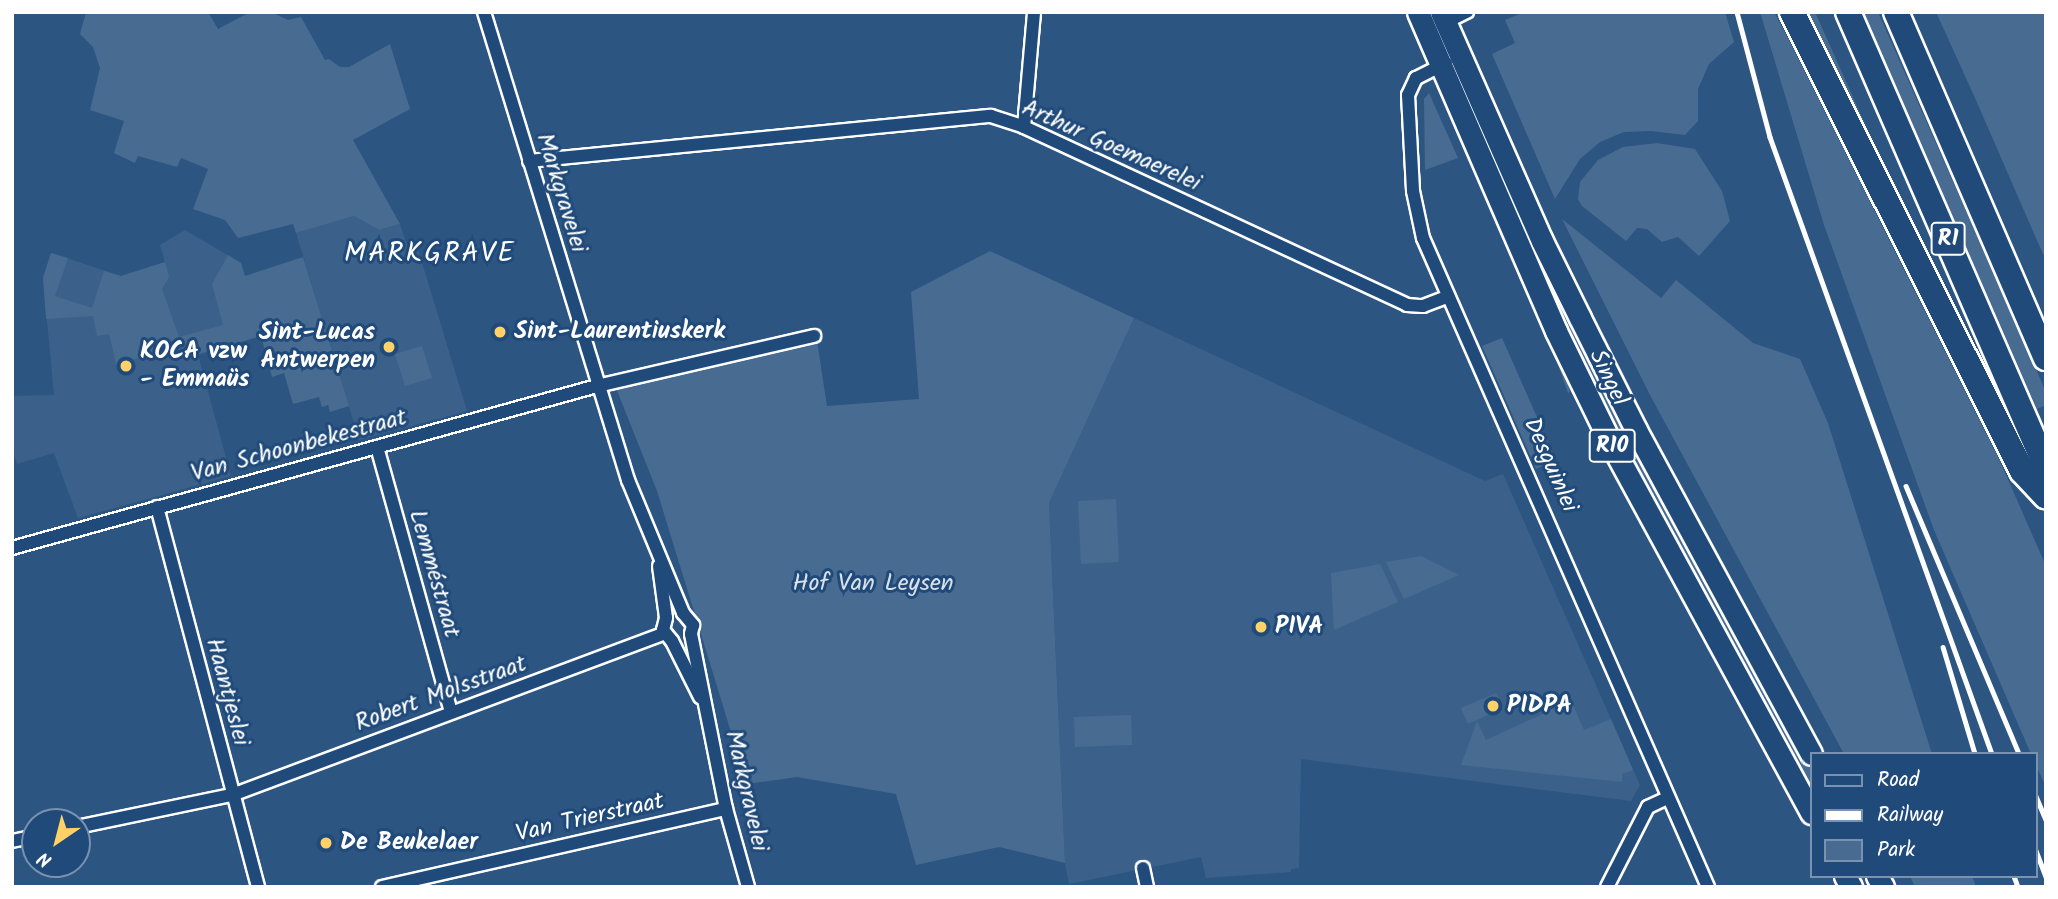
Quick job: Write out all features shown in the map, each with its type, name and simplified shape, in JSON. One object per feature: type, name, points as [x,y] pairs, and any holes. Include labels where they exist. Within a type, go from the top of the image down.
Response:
[{"type":"highway","points":[[1792,12],[2022,471],[2046,497]]},
{"type":"highway","name":"R1","points":[[1848,12],[2046,467]]},
{"type":"highway","name":"R1","points":[[1896,12],[2045,355]]},
{"type":"main road","name":"Singel","points":[[1432,19],[1460,57],[1542,241],[1630,417],[1810,752]]},
{"type":"main road","name":"R10","points":[[1432,19],[1440,66]]},
{"type":"main road","name":"Singel","points":[[1440,66],[1556,331],[1611,444],[1810,811]]},
{"type":"street","name":"Markgravelei","points":[[484,12],[628,480],[683,613],[691,620],[691,634],[726,809],[748,887]]},
{"type":"street","points":[[1024,127],[1034,12]]},
{"type":"street","points":[[1432,19],[1467,12]]},
{"type":"street","name":"Desguinlei","points":[[1460,57],[1416,78],[1408,95],[1416,214],[1431,263],[1708,887]]},
{"type":"street","name":"Arthur Goemaerelei","points":[[529,161],[991,116],[1024,127],[1407,305],[1423,306],[1446,297]]},
{"type":"street","points":[[597,386],[814,336]]},
{"type":"street","name":"Van Schoonbekestraat","points":[[12,548],[597,386]]},
{"type":"street","name":"Lemméstraat","points":[[377,447],[451,712]]},
{"type":"street","name":"Haantjeslei","points":[[157,507],[258,887]]},
{"type":"street","name":"Markgravelei","points":[[657,552],[668,637],[704,704]]},
{"type":"street","points":[[666,618],[675,613],[683,613]]},
{"type":"street","points":[[668,637],[685,640],[691,634]]},
{"type":"street","name":"Robert Molsstraat","points":[[91,824],[232,795],[451,712],[668,637]]},
{"type":"street","points":[[1608,887],[1648,807],[1667,798]]},
{"type":"street","name":"Van Trierstraat","points":[[382,887],[726,809]]},
{"type":"street","points":[[1143,868],[1147,887]]},
{"type":"shaded area","name":"Sint-Lucas Antwerpen","points":[[354,216],[379,230],[400,224],[408,249],[417,246],[467,411],[359,440],[296,233]]},
{"type":"shaded area","name":"KOCA vzw - Emmaüs","points":[[185,230],[241,263],[261,336],[198,355],[231,476],[78,518],[54,453],[17,464],[12,447],[12,396],[54,395],[43,278],[51,253],[121,276],[165,262],[160,245]]},
{"type":"shaded area","name":"PIVA","points":[[1134,318],[1485,481],[1503,474],[1640,785],[1631,801],[1301,759],[1299,868],[1291,869],[1291,872],[1206,878],[1201,857],[1069,884],[1065,863],[1049,503]]},
{"type":"green space","points":[[86,12],[208,12],[218,29],[250,12],[271,12],[288,20],[301,17],[325,60],[329,59],[340,67],[349,67],[390,44],[410,109],[353,140],[400,224],[379,230],[354,216],[296,233],[293,224],[238,238],[225,220],[193,209],[208,169],[181,158],[177,167],[138,156],[135,163],[114,153],[124,121],[90,110],[100,68],[93,47],[80,34]]},
{"type":"green space","points":[[1524,12],[1725,12],[1734,42],[1709,64],[1698,89],[1698,121],[1685,135],[1651,131],[1624,132],[1600,142],[1580,159],[1555,199],[1492,54],[1515,43],[1505,20]]},
{"type":"green space","points":[[1760,12],[1774,12],[1789,40],[1999,459],[2046,566],[2046,787],[2037,767],[2037,752],[2030,752],[1934,530],[1824,225]]},
{"type":"green space","points":[[1801,12],[1815,12],[1906,216]]},
{"type":"green space","points":[[1863,12],[1878,12],[2046,392],[2046,405],[2037,409]]},
{"type":"green space","points":[[1936,12],[2046,12],[2046,261],[1975,98]]},
{"type":"green space","points":[[1429,93],[1458,158],[1425,170],[1424,99]]},
{"type":"green space","points":[[1462,95],[1528,242],[1810,768],[1810,794],[1591,383]]},
{"type":"green space","points":[[1444,97],[1564,369],[1570,392],[1568,393],[1442,98]]},
{"type":"green space","points":[[1657,143],[1695,149],[1722,191],[1730,221],[1699,256],[1678,237],[1662,242],[1647,229],[1637,228],[1626,241],[1582,206],[1578,199],[1580,182],[1598,160],[1623,147]]},
{"type":"green space","points":[[1562,219],[1661,298],[1676,280],[1753,343],[1800,359],[1828,423],[1931,752],[1843,752],[1650,395]]},
{"type":"green space","name":"Hof Van Leysen","points":[[990,251],[1134,318],[1049,503],[1065,863],[999,847],[916,865],[896,794],[797,777],[747,784],[657,491],[616,388],[817,341],[827,406],[919,399],[911,292]]},
{"type":"green space","points":[[51,253],[68,258],[55,296],[92,308],[104,271],[121,276],[165,262],[169,277],[162,289],[179,337],[223,325],[212,284],[228,255],[241,263],[245,276],[303,257],[349,406],[330,412],[328,405],[322,407],[319,397],[293,404],[284,373],[272,377],[261,336],[198,354],[194,343],[116,364],[109,334],[97,336],[93,316],[46,319],[43,278]]},
{"type":"green space","points":[[1502,338],[1556,460],[1536,469],[1482,346]]},
{"type":"green space","points":[[422,346],[432,378],[405,386],[395,354]]},
{"type":"green space","points":[[1116,499],[1119,562],[1081,564],[1078,501]]},
{"type":"green space","points":[[1421,556],[1459,575],[1404,599],[1386,562]]},
{"type":"green space","points":[[1380,564],[1398,602],[1334,630],[1331,573]]},
{"type":"green space","points":[[1496,693],[1503,708],[1468,724],[1461,708]]},
{"type":"green space","points":[[1573,705],[1584,730],[1611,719],[1633,770],[1622,774],[1622,782],[1461,765],[1477,721],[1486,740],[1560,706],[1562,710]]},
{"type":"green space","points":[[1131,715],[1132,745],[1075,747],[1074,717]]},
{"type":"green space","points":[[1911,878],[1973,878],[1976,887],[1915,887]]},
{"type":"railway","points":[[1737,12],[1770,137],[1991,752]]},
{"type":"railway","points":[[1906,486],[2018,752]]},
{"type":"railway","points":[[1943,647],[1974,752]]},
{"type":"railway","points":[[2037,799],[2046,820]]},
{"type":"railway","points":[[2037,853],[2046,877]]},
{"type":"railway","points":[[2015,878],[2018,887]]},
{"type":"place","name":"Sint-Laurentiuskerk","points":[[500,332]]},
{"type":"place","name":"Sint-Lucas Antwerpen","points":[[389,347]]},
{"type":"place","name":"KOCA vzw - Emmaüs","points":[[126,366]]},
{"type":"place","name":"PIVA","points":[[1261,627]]},
{"type":"place","name":"PIDPA","points":[[1493,706]]},
{"type":"place","name":"De Beukelaer","points":[[326,843]]},
{"type":"district","name":"MARKGRAVE","points":[[430,254]]}]
